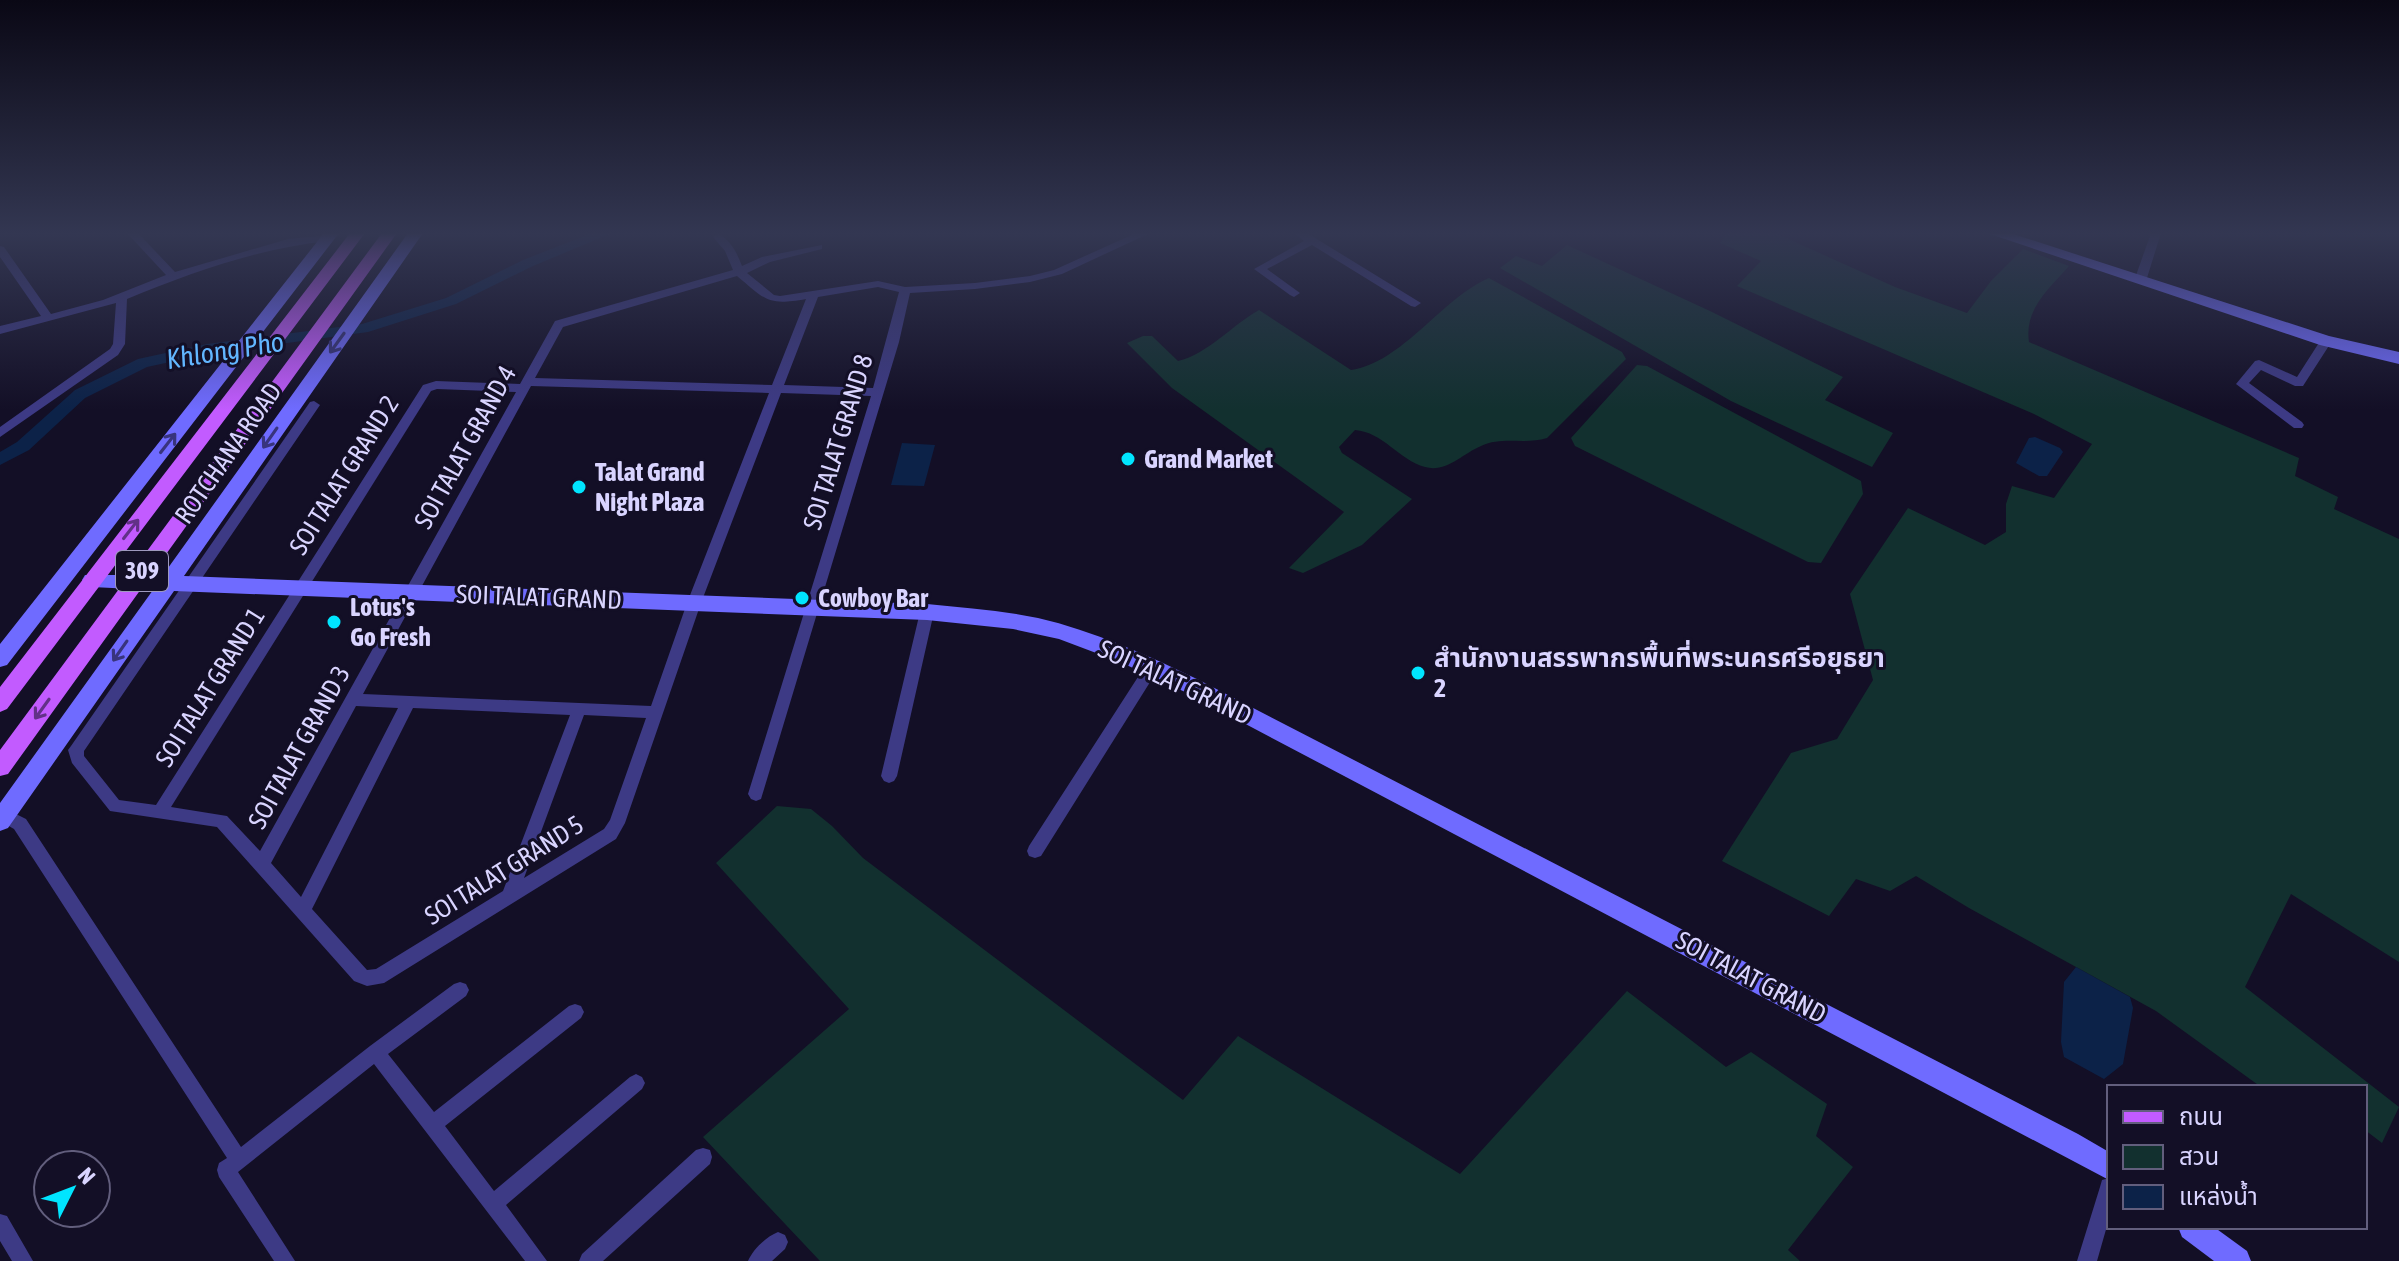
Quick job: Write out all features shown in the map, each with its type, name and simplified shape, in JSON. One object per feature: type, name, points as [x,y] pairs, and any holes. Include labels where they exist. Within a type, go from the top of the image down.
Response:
[{"type":"main road","name":"ROTCHANA ROAD","points":[[0,703],[314,292]]},
{"type":"main road","name":"ROTCHANA ROAD","points":[[0,767],[347,292]]},
{"type":"street","points":[[30,292],[48,318]]},
{"type":"street","points":[[0,330],[135,292]]},
{"type":"street","name":"ROTCHANA ROAD","points":[[0,659],[287,292]]},
{"type":"street","name":"ROTCHANA ROAD","points":[[2,816],[374,292]]},
{"type":"street","name":"SOI TALAT GRAND 4","points":[[412,592],[559,324],[670,292]]},
{"type":"street","points":[[765,292],[774,299],[832,292]]},
{"type":"street","name":"SOI TALAT GRAND 8","points":[[756,794],[878,392],[905,292]]},
{"type":"street","points":[[1396,292],[1415,303]]},
{"type":"street","points":[[2174,292],[2326,341],[2399,358]]},
{"type":"street","name":"SOI TALAT GRAND 5","points":[[378,977],[610,834],[617,823],[694,603],[813,295]]},
{"type":"street","points":[[0,433],[114,352],[119,344],[122,297]]},
{"type":"street","points":[[2298,425],[2242,384],[2259,364],[2299,383],[2326,341]]},
{"type":"street","name":"SOI TALAT GRAND 2","points":[[301,588],[427,388],[436,385],[526,385]]},
{"type":"street","points":[[526,385],[878,392]]},
{"type":"street","points":[[262,864],[221,821],[115,806],[77,758],[76,750],[314,405]]},
{"type":"street","name":"SOI TALAT GRAND","points":[[92,580],[927,612],[1014,621],[1061,632],[1152,667],[2107,1166]]},
{"type":"street","name":"SOI TALAT GRAND 1","points":[[159,813],[301,588]]},
{"type":"street","name":"SOI TALAT GRAND 3","points":[[378,977],[360,975],[262,864],[412,592]]},
{"type":"street","points":[[889,776],[927,612]]},
{"type":"street","points":[[1035,851],[1152,667]]},
{"type":"street","points":[[352,700],[656,712]]},
{"type":"street","points":[[303,910],[408,703]]},
{"type":"street","points":[[509,897],[579,709]]},
{"type":"street","points":[[55,744],[79,745]]},
{"type":"street","points":[[2,816],[20,824],[238,1159]]},
{"type":"street","points":[[285,1261],[226,1172],[238,1159],[460,990]]},
{"type":"street","points":[[432,1125],[575,1012]]},
{"type":"street","points":[[376,1052],[537,1261]]},
{"type":"street","points":[[493,1204],[636,1083]]},
{"type":"street","points":[[589,1261],[703,1157]]},
{"type":"street","points":[[2087,1261],[2107,1194]]},
{"type":"street","points":[[0,1223],[23,1261]]},
{"type":"street","points":[[2195,1229],[2237,1261]]},
{"type":"street","points":[[758,1261],[778,1242]]},
{"type":"green space","points":[[1466,292],[1514,292],[1622,352],[1626,359],[1547,438],[1489,443],[1440,467],[1425,467],[1407,459],[1374,436],[1355,430],[1339,447],[1342,453],[1412,499],[1362,545],[1303,573],[1289,568],[1344,512],[1172,388],[1127,343],[1143,336],[1152,336],[1178,361],[1210,346],[1259,310],[1351,370],[1370,365],[1405,343]]},
{"type":"green space","points":[[1541,292],[1669,292],[1843,377],[1825,400],[1893,433],[1872,467],[1731,401]]},
{"type":"green space","points":[[1751,292],[1908,292],[1967,313],[1983,292],[2045,292],[2030,319],[2029,342],[2299,458],[2295,476],[2338,497],[2334,509],[2399,539],[2399,962],[2291,894],[2245,987],[2399,1107],[2382,1143],[2367,1132],[2367,1085],[2258,1085],[2156,1011],[1916,876],[1890,891],[1856,879],[1829,916],[1722,861],[1791,753],[1837,739],[1873,680],[1850,594],[1908,508],[1985,545],[2006,532],[2006,504],[2012,486],[2054,498],[2092,444],[2034,414]]},
{"type":"green space","points":[[1637,365],[1647,366],[1861,481],[1863,494],[1821,563],[1808,562],[1575,446],[1571,438]]},
{"type":"green space","points":[[777,806],[811,809],[863,858],[1183,1100],[1238,1036],[1460,1174],[1627,991],[1726,1067],[1751,1052],[1827,1104],[1816,1136],[1853,1167],[1788,1250],[1800,1261],[820,1261],[703,1137],[849,1009],[716,863]]},
{"type":"water","points":[[2035,437],[2063,452],[2047,476],[2039,476],[2016,463],[2029,438]]},
{"type":"water","points":[[902,443],[935,445],[924,486],[891,485]]},
{"type":"water","points":[[2076,967],[2130,997],[2133,1008],[2123,1064],[2104,1079],[2064,1057],[2061,1042],[2064,982]]},
{"type":"waterway","name":"Khlong Pho","points":[[0,459],[23,446],[80,394],[143,363],[207,349],[363,329],[451,301],[470,292]]},
{"type":"place","name":"Grand Market","points":[[1128,459]]},
{"type":"place","name":"Talat Grand Night Plaza","points":[[579,487]]},
{"type":"place","name":"Cowboy Bar","points":[[802,598]]},
{"type":"place","name":"Lotus's Go Fresh","points":[[334,622]]},
{"type":"place","name":"สำนักงานสรรพากรพื้นที่พระนครศรีอยุธยา 2","points":[[1418,673]]}]
